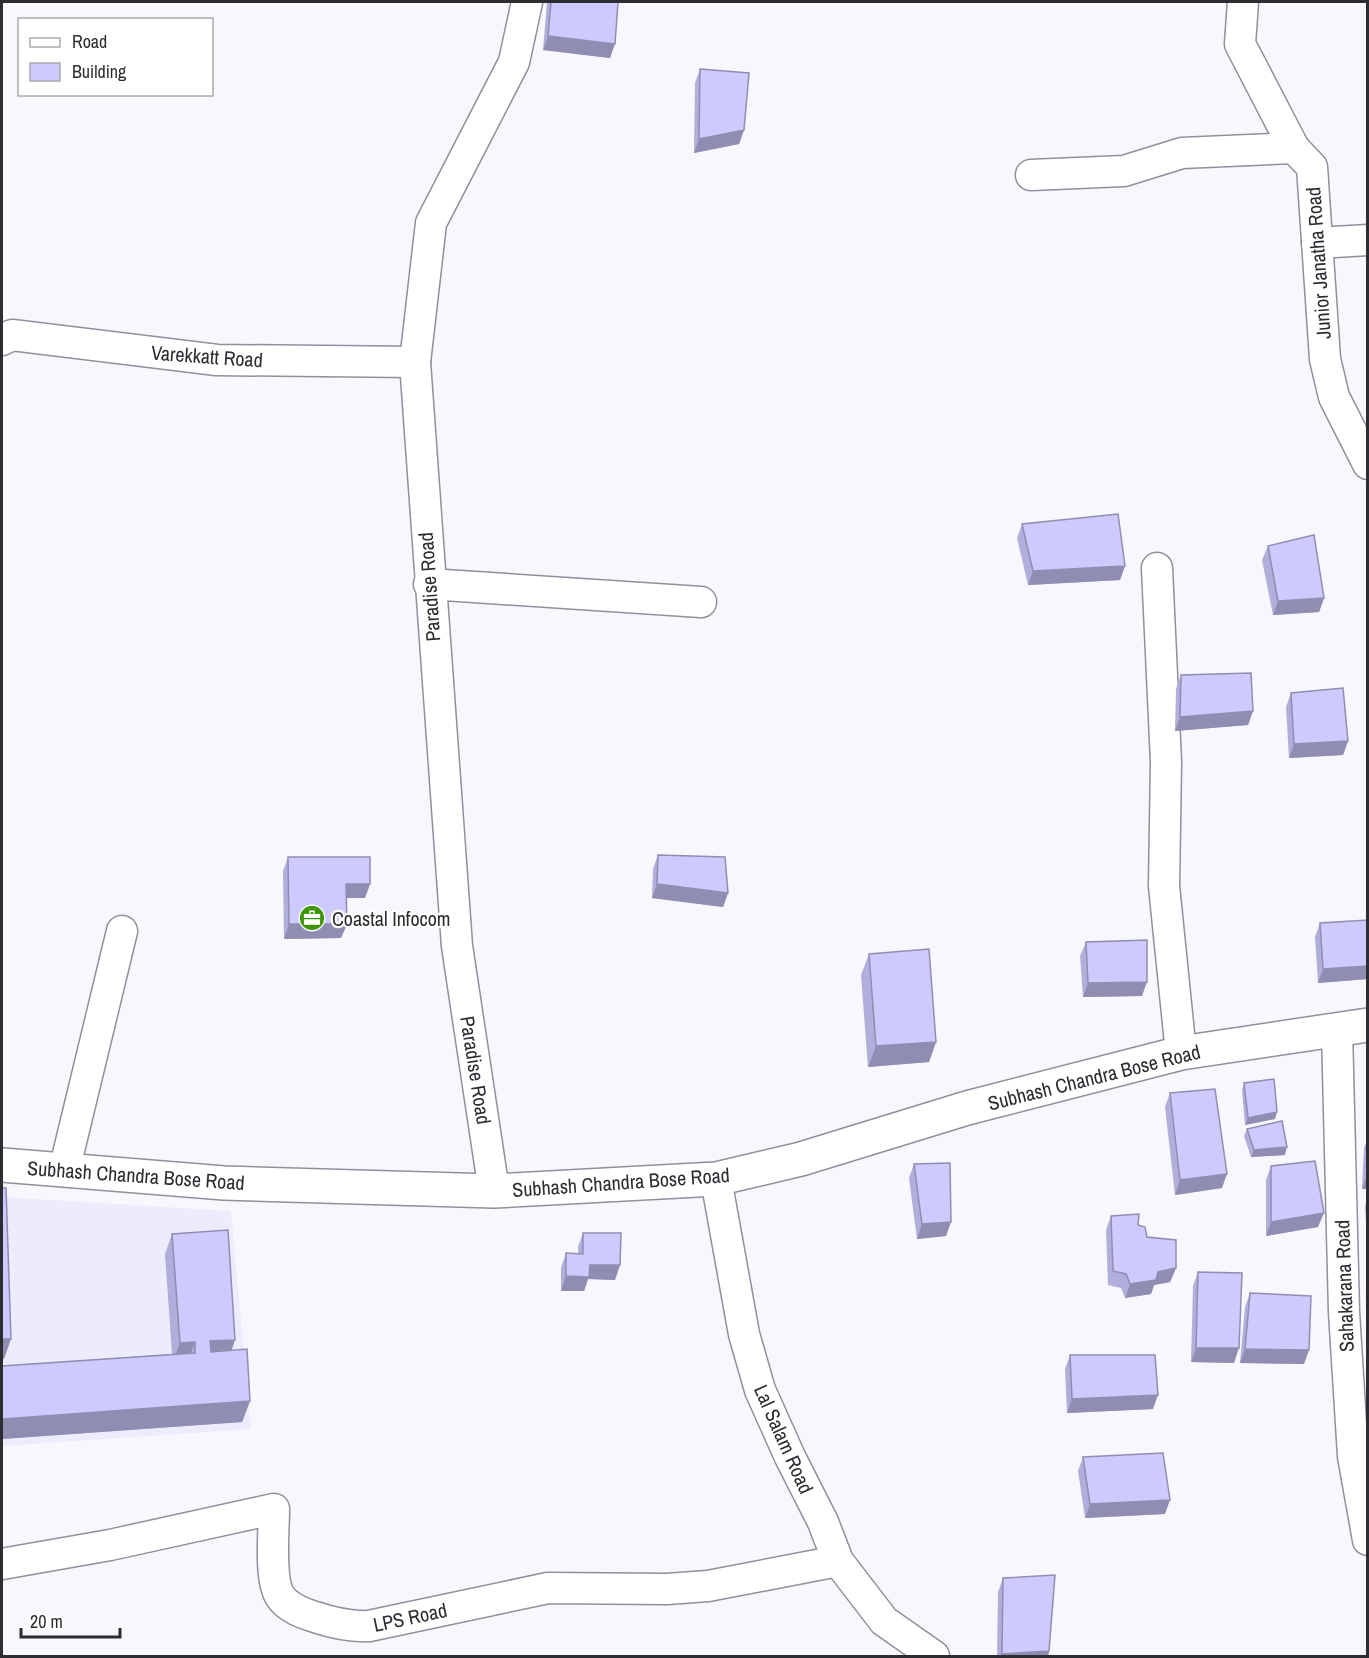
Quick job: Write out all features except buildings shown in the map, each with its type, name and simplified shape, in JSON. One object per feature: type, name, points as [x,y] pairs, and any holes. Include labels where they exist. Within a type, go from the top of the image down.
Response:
[{"type":"main road","name":"Subhash Chandra Bose Road","points":[[2,1165],[224,1183],[494,1191],[716,1179],[801,1159],[967,1108],[1181,1053],[1352,1027]]},
{"type":"street","name":"Paradise Road","points":[[494,1191],[457,946],[429,584],[415,362],[431,223],[514,62],[526,2]]},
{"type":"street","name":"Junior Janatha Road","points":[[1243,2],[1240,44],[1294,148],[1312,167],[1325,359],[1334,397],[1368,464]]},
{"type":"street","points":[[1031,175],[1124,171],[1182,153],[1294,148]]},
{"type":"street","points":[[1317,243],[1368,240]]},
{"type":"street","name":"Varekkatt Road","points":[[2,340],[12,335],[217,360],[415,362]]},
{"type":"street","points":[[1157,568],[1166,762],[1164,886],[1181,1053]]},
{"type":"street","points":[[429,584],[701,602]]},
{"type":"street","points":[[64,1171],[122,931]]},
{"type":"street","name":"Sahakarana Road","points":[[1352,1027],[1344,1312],[1353,1455],[1368,1540]]},
{"type":"street","name":"Lal Salam Road","points":[[716,1179],[744,1334],[760,1390],[823,1522],[838,1561],[884,1621],[934,1656]]},
{"type":"street","name":"LPS Road","points":[[2,1564],[110,1545],[274,1509],[275,1576],[279,1595],[288,1605],[302,1613],[353,1627],[369,1626],[548,1588],[667,1589],[708,1586],[838,1561]]},
{"type":"shaded area","points":[[2,1197],[231,1211],[251,1429],[2,1446]]},
{"type":"place","name":"Coastal Infocom","points":[[312,918]]}]
